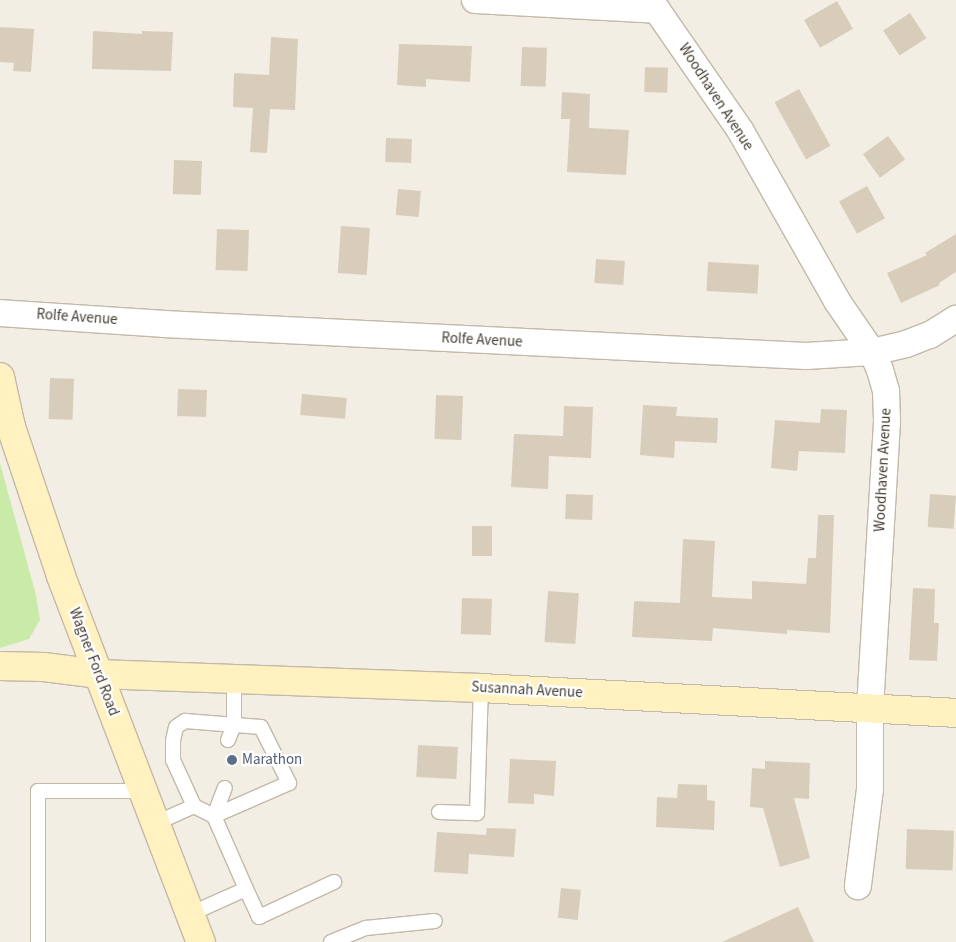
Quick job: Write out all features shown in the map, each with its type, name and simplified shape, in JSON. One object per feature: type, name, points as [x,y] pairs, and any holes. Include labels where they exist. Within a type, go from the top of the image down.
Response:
[{"type":"street","points":[[475,0],[653,5]]},
{"type":"street","name":"Woodhaven Avenue","points":[[653,5],[740,130],[837,301],[872,352],[880,370],[886,392],[887,422],[870,708],[870,789],[858,886]]},
{"type":"street","name":"Rolfe Avenue","points":[[0,312],[164,324],[806,356],[872,352],[906,344],[930,335],[956,318]]},
{"type":"street","name":"Wagner Ford Road","points":[[0,377],[11,426],[61,576],[201,942]]},
{"type":"street","name":"Susannah Avenue","points":[[0,666],[44,667],[98,674],[481,688],[956,713]]},
{"type":"lane","points":[[228,740],[234,725],[234,679]]},
{"type":"lane","points":[[439,812],[477,813],[481,688]]},
{"type":"lane","points":[[214,816],[289,783],[261,727],[185,721],[176,727],[174,760],[194,806],[214,816],[259,916],[334,882]]},
{"type":"lane","points":[[214,816],[224,788]]},
{"type":"lane","points":[[38,942],[38,791],[144,791]]},
{"type":"lane","points":[[156,823],[194,806]]},
{"type":"lane","points":[[190,914],[246,889]]},
{"type":"lane","points":[[331,942],[366,928],[435,921]]},
{"type":"green space","points":[[0,463],[36,595],[40,620],[29,639],[0,648]]},
{"type":"building","points":[[837,1],[853,29],[820,48],[804,20]]},
{"type":"building","points":[[910,13],[926,38],[900,56],[883,30]]},
{"type":"building","points":[[0,27],[34,29],[31,72],[13,71],[14,63],[0,62]]},
{"type":"building","points":[[93,31],[142,34],[142,31],[173,32],[171,71],[92,69]]},
{"type":"building","points":[[271,37],[298,39],[295,110],[270,109],[267,153],[250,152],[253,108],[233,107],[234,73],[269,75]]},
{"type":"building","points":[[399,44],[472,46],[470,82],[426,79],[426,87],[397,85]]},
{"type":"building","points":[[522,47],[547,48],[546,87],[521,86]]},
{"type":"building","points":[[645,67],[668,68],[667,93],[644,92]]},
{"type":"building","points":[[799,89],[831,146],[806,159],[775,103]]},
{"type":"building","points":[[562,92],[590,94],[589,128],[629,130],[626,175],[567,172],[570,119],[561,119]]},
{"type":"building","points":[[888,136],[905,159],[880,178],[863,154]]},
{"type":"building","points":[[386,138],[412,139],[411,163],[385,162]]},
{"type":"building","points":[[174,160],[202,161],[201,195],[173,194]]},
{"type":"building","points":[[867,186],[885,218],[857,234],[839,202]]},
{"type":"building","points":[[398,189],[421,191],[419,217],[396,215]]},
{"type":"building","points":[[341,226],[370,228],[367,275],[338,273]]},
{"type":"building","points":[[217,229],[249,230],[248,271],[216,270]]},
{"type":"building","points":[[956,234],[956,272],[939,283],[940,285],[901,303],[887,273],[927,255],[925,253]]},
{"type":"building","points":[[596,259],[625,261],[623,285],[594,283]]},
{"type":"building","points":[[708,262],[759,265],[757,294],[706,291]]},
{"type":"building","points":[[50,378],[74,379],[73,420],[49,419]]},
{"type":"building","points":[[178,389],[207,390],[206,417],[177,416]]},
{"type":"building","points":[[302,394],[347,398],[345,419],[300,415]]},
{"type":"building","points":[[436,395],[463,396],[461,440],[434,439]]},
{"type":"building","points":[[643,405],[677,407],[676,416],[718,418],[717,443],[675,441],[674,458],[640,455]]},
{"type":"building","points":[[564,406],[593,407],[591,458],[549,456],[548,489],[511,487],[514,434],[563,436]]},
{"type":"building","points":[[821,409],[847,410],[845,453],[799,451],[797,471],[771,468],[775,420],[820,423]]},
{"type":"building","points":[[566,494],[593,495],[592,520],[565,519]]},
{"type":"building","points":[[930,494],[956,496],[954,529],[928,527]]},
{"type":"building","points":[[818,515],[834,515],[830,633],[787,630],[787,634],[713,628],[712,641],[632,637],[634,601],[680,603],[683,539],[715,541],[712,597],[752,599],[752,581],[806,584],[808,558],[816,558]]},
{"type":"building","points":[[472,526],[492,526],[492,556],[472,556]]},
{"type":"building","points":[[913,588],[935,589],[934,623],[939,623],[937,661],[909,660]]},
{"type":"building","points":[[548,591],[579,593],[575,644],[544,642]]},
{"type":"building","points":[[462,598],[492,599],[491,635],[461,634]]},
{"type":"building","points":[[418,745],[458,747],[456,779],[416,777]]},
{"type":"building","points":[[510,759],[556,761],[554,796],[534,794],[534,804],[508,803]]},
{"type":"building","points":[[765,761],[810,763],[809,799],[794,798],[810,858],[780,867],[763,808],[750,807],[752,768],[765,769]]},
{"type":"building","points":[[678,784],[707,785],[707,800],[715,801],[714,830],[656,827],[657,797],[677,798]]},
{"type":"building","points":[[487,828],[516,829],[514,857],[469,854],[468,874],[434,872],[437,832],[486,835]]},
{"type":"building","points":[[907,829],[954,831],[953,871],[906,869]]},
{"type":"building","points":[[561,888],[581,890],[578,920],[558,918]]},
{"type":"building","points":[[798,907],[814,942],[722,942]]},
{"type":"place","name":"Marathon","points":[[232,760]]}]
